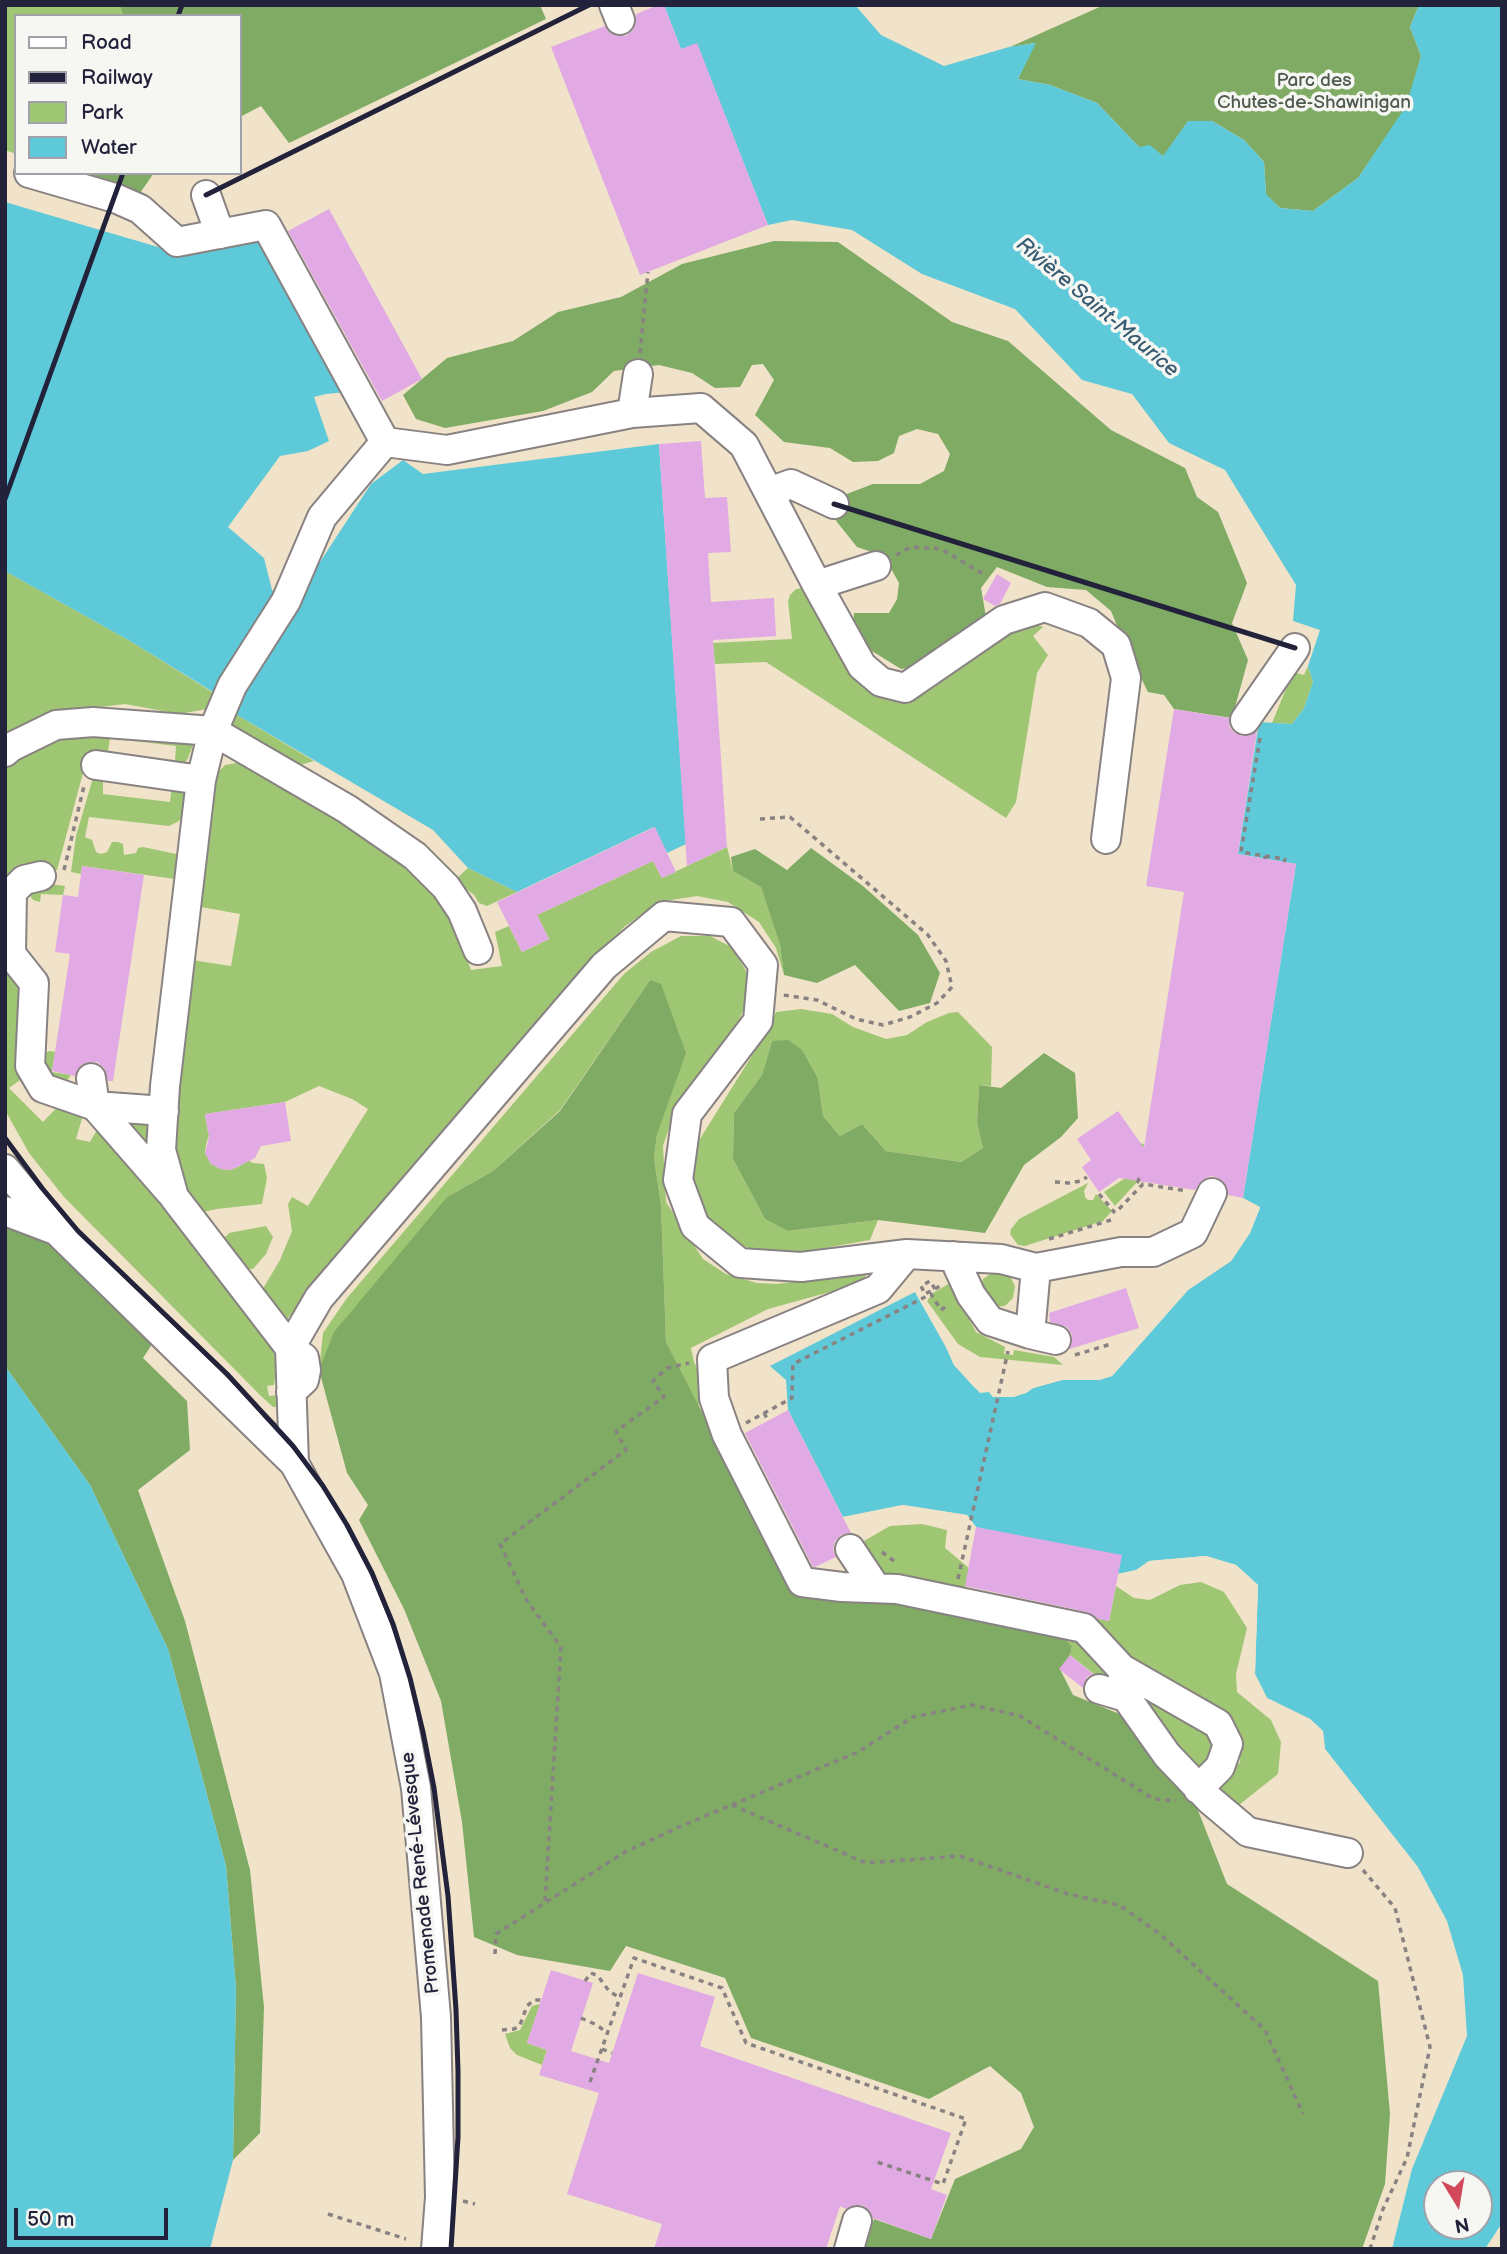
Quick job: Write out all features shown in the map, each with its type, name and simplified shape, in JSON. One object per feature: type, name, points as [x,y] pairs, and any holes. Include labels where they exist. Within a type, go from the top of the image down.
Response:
[{"type":"street","points":[[36,175],[114,198],[140,209],[177,242],[267,225],[385,442]]},
{"type":"street","points":[[206,195],[220,234]]},
{"type":"street","points":[[632,413],[638,374]]},
{"type":"street","points":[[385,442],[447,450],[632,413],[701,408],[744,445],[862,666],[881,682],[905,688],[1004,620],[1045,607],[1089,623],[1115,645],[1126,678],[1106,838]]},
{"type":"street","points":[[174,1197],[162,1150],[164,1086],[201,780],[213,731],[232,686],[286,601],[322,517],[385,442]]},
{"type":"street","points":[[769,492],[791,484],[834,504]]},
{"type":"street","points":[[817,585],[876,566]]},
{"type":"street","points":[[1257,712],[1295,648]]},
{"type":"street","points":[[5,752],[56,725],[93,722],[213,731],[347,809],[415,856],[446,887],[462,911],[478,950]]},
{"type":"street","points":[[96,765],[201,780]]},
{"type":"street","points":[[41,876],[24,880],[12,892],[11,954],[34,983],[30,1066],[43,1088],[95,1106],[164,1111]]},
{"type":"street","points":[[294,1463],[290,1348],[319,1298],[604,966],[664,916],[731,922],[763,965],[758,1021],[687,1114],[678,1180],[695,1226],[740,1264],[801,1267],[907,1254],[1001,1259],[1036,1268],[1121,1252],[1153,1252],[1193,1233],[1212,1193]]},
{"type":"street","points":[[90,1078],[95,1106],[174,1197],[290,1348]]},
{"type":"street","name":"Promenade René-Lévesque","points":[[5,1169],[56,1230],[294,1463],[356,1574],[394,1674],[416,1788],[436,2017],[440,2197],[436,2249]]},
{"type":"street","points":[[5,1211],[56,1230]]},
{"type":"street","points":[[907,1254],[878,1289],[712,1359],[714,1398],[727,1435],[766,1501],[802,1582],[908,1591],[1084,1628],[1111,1686],[1198,1789],[1248,1832],[1348,1853]]},
{"type":"street","points":[[953,1256],[971,1295],[990,1321],[1041,1343],[1036,1268]]},
{"type":"street","points":[[850,1549],[876,1588]]},
{"type":"street","points":[[1111,1686],[1218,1724],[1228,1744],[1220,1767],[1198,1789]]},
{"type":"street","points":[[849,2249],[857,2221]]},
{"type":"path","points":[[638,374],[649,272]]},
{"type":"path","points":[[876,566],[911,547],[941,549],[987,576]]},
{"type":"path","points":[[1257,712],[1241,852],[1265,858],[1285,859],[1284,862]]},
{"type":"path","points":[[41,876],[63,877],[89,763],[96,765]]},
{"type":"path","points":[[760,819],[790,817],[928,935],[946,961],[952,987],[937,1003],[910,1017],[883,1026],[856,1019],[817,1000],[760,991]]},
{"type":"path","points":[[1055,1182],[1081,1181],[1087,1177]]},
{"type":"path","points":[[1139,1178],[1138,1182],[1143,1184],[1166,1187]]},
{"type":"path","points":[[1119,1209],[1143,1184]]},
{"type":"path","points":[[1100,1194],[1115,1213]]},
{"type":"path","points":[[1046,1240],[1111,1220]]},
{"type":"path","points":[[935,1289],[930,1281],[920,1286],[924,1293],[935,1289],[944,1284]]},
{"type":"path","points":[[768,1420],[763,1413],[792,1398],[793,1364],[931,1294],[941,1310],[948,1305],[947,1295]]},
{"type":"path","points":[[962,1563],[1041,1343],[1075,1355],[1111,1344]]},
{"type":"path","points":[[545,1902],[562,1647],[527,1601],[500,1544],[626,1450],[616,1431],[664,1397],[653,1381],[667,1367],[694,1362]]},
{"type":"path","points":[[495,1954],[495,1934],[625,1852],[858,1752],[913,1717],[972,1705],[1020,1716],[1154,1799],[1182,1802],[1198,1789]]},
{"type":"path","points":[[732,1805],[866,1863],[960,1856],[1068,1894],[1119,1905],[1160,1934],[1265,2030],[1303,2114]]},
{"type":"path","points":[[1348,1853],[1395,1908],[1430,2047],[1407,2158],[1383,2208],[1370,2249]]},
{"type":"path","points":[[590,2082],[634,1958],[722,1988],[746,2043],[965,2119],[943,2184],[877,2161]]},
{"type":"path","points":[[585,1981],[591,1973],[598,1976],[609,1991],[620,1998]]},
{"type":"path","points":[[502,2030],[514,2029],[520,2025],[527,2006],[534,2000],[541,2000]]},
{"type":"path","points":[[582,2018],[607,2033]]},
{"type":"path","points":[[602,2049],[612,2053]]},
{"type":"path","points":[[328,2214],[406,2239]]},
{"type":"green space","points":[[5,5],[120,5],[124,14],[14,14],[14,153],[5,150]]},
{"type":"green space","points":[[120,5],[540,5],[546,19],[289,143],[261,106],[242,116],[242,14],[123,14]]},
{"type":"green space","name":"Parc des Chutes-de-Shawinigan","points":[[1104,5],[1419,5],[1410,27],[1421,56],[1407,106],[1358,178],[1313,211],[1280,208],[1266,195],[1264,162],[1244,140],[1212,121],[1188,121],[1164,156],[1139,147],[1097,103],[1050,85],[1018,79],[1035,43],[1010,47]]},
{"type":"green space","points":[[80,175],[153,175],[140,193],[82,183]]},
{"type":"green space","points":[[774,241],[838,242],[952,322],[1008,341],[1111,430],[1185,468],[1197,497],[1218,512],[1247,583],[1232,623],[1248,660],[1232,718],[1174,709],[1164,695],[1148,692],[1111,611],[1086,590],[1047,587],[997,567],[981,588],[986,617],[928,665],[901,669],[872,651],[853,627],[854,613],[889,613],[897,599],[899,583],[884,556],[857,547],[837,522],[831,511],[836,498],[873,484],[920,484],[944,471],[950,454],[938,434],[917,429],[899,436],[894,453],[878,461],[853,462],[830,448],[784,442],[755,415],[774,380],[763,364],[752,365],[740,387],[715,388],[692,373],[659,365],[614,371],[592,392],[543,411],[445,428],[416,419],[403,395],[447,358],[513,341],[558,312],[621,297],[682,264]]},
{"type":"green space","points":[[5,571],[130,641],[217,695],[207,709],[179,714],[125,704],[92,708],[52,718],[5,742]]},
{"type":"green space","points":[[803,588],[808,591],[830,639],[862,687],[893,701],[926,693],[1026,623],[1043,627],[1033,636],[1048,655],[1037,673],[1016,802],[1006,818],[766,662],[715,664],[713,643],[792,639],[788,601],[796,589]]},
{"type":"green space","points":[[1308,666],[1313,682],[1304,708],[1292,724],[1272,723],[1293,672],[1304,675]]},
{"type":"green space","points":[[231,703],[237,715],[314,761],[294,767],[242,735],[231,724]]},
{"type":"green space","points":[[81,728],[189,741],[193,745],[183,766],[175,762],[176,746],[110,738],[107,757],[87,758],[57,870],[39,871],[5,888],[5,767],[48,738]]},
{"type":"green space","points":[[242,762],[400,857],[445,899],[471,970],[502,966],[495,932],[509,926],[522,952],[549,939],[537,915],[653,861],[662,878],[727,847],[733,871],[761,887],[780,945],[784,975],[776,948],[759,922],[728,902],[697,896],[659,902],[624,927],[287,1319],[262,1301],[261,1292],[280,1260],[292,1231],[288,1204],[292,1197],[308,1206],[368,1109],[352,1099],[319,1086],[285,1102],[205,1114],[210,1133],[205,1153],[211,1164],[230,1170],[240,1166],[244,1158],[253,1163],[264,1164],[267,1178],[262,1204],[199,1213],[185,1194],[171,1135],[192,960],[231,966],[240,914],[201,907],[206,799],[213,777],[225,765]]},
{"type":"green space","points":[[95,771],[103,774],[103,794],[170,802],[172,785],[189,792],[185,814],[169,826],[89,817],[85,837],[92,840],[96,852],[101,854],[107,852],[112,842],[118,842],[123,844],[124,855],[136,853],[138,848],[143,847],[176,854],[182,860],[182,880],[82,866],[81,874],[71,872],[76,836]]},
{"type":"green space","points":[[811,848],[863,886],[918,935],[940,973],[930,1003],[899,1011],[855,965],[817,983],[784,975],[780,945],[761,887],[733,871],[731,857],[755,849],[787,870]]},
{"type":"green space","points":[[468,868],[517,892],[487,906],[479,903],[474,895],[455,880]]},
{"type":"green space","points":[[33,882],[65,886],[63,895],[41,894],[40,902],[33,900],[29,894]]},
{"type":"green space","points":[[681,936],[710,936],[733,948],[746,971],[749,996],[738,1023],[676,1108],[663,1146],[666,1202],[703,1259],[726,1274],[757,1283],[777,1284],[866,1272],[865,1280],[768,1309],[691,1348],[694,1362],[704,1381],[704,1396],[698,1405],[666,1342],[661,1205],[654,1158],[657,1134],[650,980],[560,1110],[493,1171],[447,1197],[319,1370],[323,1333],[347,1298],[624,974],[651,952]]},
{"type":"green space","points":[[5,967],[20,988],[23,1008],[20,1080],[9,1088],[43,1122],[62,1102],[84,1112],[76,1139],[90,1142],[97,1130],[102,1129],[265,1336],[274,1354],[274,1385],[267,1386],[269,1396],[279,1395],[276,1407],[260,1395],[64,1197],[29,1153],[5,1110]]},
{"type":"green space","points":[[650,980],[661,984],[686,1053],[657,1134],[654,1158],[661,1205],[666,1342],[791,1585],[1062,1636],[1072,1646],[1070,1655],[1060,1669],[1073,1695],[1127,1717],[1186,1780],[1227,1884],[1378,1981],[1390,2114],[1385,2184],[1362,2249],[865,2249],[874,2219],[931,2239],[955,2179],[1021,2149],[1034,2127],[1021,2093],[990,2066],[929,2099],[751,2038],[725,1978],[626,1946],[610,1971],[517,1955],[474,1937],[462,1822],[441,1701],[404,1609],[359,1520],[368,1505],[347,1473],[319,1370],[334,1332],[447,1197],[493,1171],[560,1111]]},
{"type":"green space","points":[[801,1009],[832,1014],[853,1027],[886,1039],[907,1035],[927,1022],[958,1012],[992,1047],[991,1086],[979,1085],[977,1123],[983,1148],[961,1162],[886,1151],[862,1124],[840,1136],[823,1116],[818,1079],[772,1041],[762,1075],[734,1113],[733,1159],[765,1219],[789,1231],[878,1220],[870,1240],[779,1256],[756,1253],[718,1230],[699,1207],[691,1185],[693,1150],[768,1030],[776,1012]]},
{"type":"green space","points":[[788,1040],[802,1050],[818,1079],[823,1116],[840,1136],[862,1124],[886,1151],[961,1162],[983,1148],[977,1123],[979,1085],[1001,1088],[1044,1053],[1075,1073],[1078,1118],[1061,1137],[1024,1165],[985,1233],[878,1220],[788,1231],[765,1219],[733,1159],[734,1113],[762,1075],[772,1041]]},
{"type":"green space","points":[[50,1051],[55,1052],[52,1072],[71,1075],[64,1084],[53,1081],[40,1058]]},
{"type":"green space","points":[[130,1119],[139,1119],[149,1124],[152,1152],[126,1126]]},
{"type":"green space","points":[[1138,1143],[1144,1144],[1138,1181],[1115,1206],[1104,1192],[1130,1175]]},
{"type":"green space","points":[[1088,1183],[1084,1191],[1085,1197],[1093,1200],[1096,1194],[1112,1211],[1103,1221],[1025,1246],[1018,1245],[1010,1234],[1019,1219]]},
{"type":"green space","points":[[5,1217],[52,1239],[158,1335],[143,1358],[187,1401],[190,1450],[138,1490],[185,1621],[250,1870],[264,2007],[260,2133],[233,2160],[236,1989],[226,1866],[168,1649],[90,1485],[5,1366]]},
{"type":"green space","points":[[266,1226],[273,1237],[266,1254],[253,1269],[237,1270],[218,1244],[229,1233]]},
{"type":"green space","points":[[993,1272],[1010,1276],[1015,1286],[1013,1298],[1005,1306],[993,1307],[981,1284],[983,1279]]},
{"type":"green space","points":[[950,1283],[976,1332],[1005,1347],[1004,1354],[1013,1355],[1014,1350],[1054,1357],[1063,1365],[980,1357],[958,1344],[927,1301],[933,1293]]},
{"type":"green space","points":[[922,1524],[947,1530],[945,1548],[969,1568],[964,1593],[890,1582],[857,1545],[890,1526]]},
{"type":"green space","points":[[1201,1582],[1224,1592],[1247,1628],[1236,1674],[1237,1692],[1271,1720],[1281,1742],[1278,1774],[1234,1809],[1216,1787],[1240,1762],[1241,1734],[1223,1713],[1163,1687],[1100,1634],[1096,1618],[1109,1621],[1116,1586],[1134,1598],[1150,1600],[1180,1585]]},
{"type":"green space","points":[[1072,1635],[1111,1676],[1104,1682],[1070,1655],[1072,1646],[1062,1636]]},
{"type":"green space","points":[[1150,1698],[1217,1737],[1207,1764],[1192,1767],[1145,1700]]},
{"type":"green space","points":[[540,2004],[527,2043],[547,2050],[542,2065],[517,2055],[510,2048],[505,2034],[520,2030],[532,2006]]},
{"type":"water","name":"Rivière Saint-Maurice","points":[[664,5],[855,5],[881,35],[944,66],[1009,47],[1036,43],[1018,79],[1050,85],[1097,103],[1139,147],[1150,145],[1163,156],[1188,121],[1212,121],[1244,140],[1264,162],[1266,194],[1280,208],[1313,211],[1358,178],[1406,106],[1421,56],[1410,27],[1419,5],[1502,5],[1502,2223],[1493,2237],[1493,2170],[1423,2170],[1423,2240],[1491,2240],[1485,2249],[1392,2249],[1412,2169],[1467,2036],[1463,1975],[1447,1921],[1418,1867],[1325,1749],[1323,1731],[1310,1719],[1267,1698],[1255,1674],[1258,1585],[1236,1565],[1206,1556],[1149,1561],[1137,1570],[1118,1574],[976,1527],[967,1515],[903,1505],[843,1517],[788,1410],[786,1380],[770,1366],[915,1292],[954,1365],[975,1388],[989,1392],[993,1397],[1026,1393],[1033,1388],[1062,1380],[1099,1380],[1112,1376],[1188,1290],[1231,1261],[1250,1233],[1260,1208],[1243,1198],[1296,864],[1238,854],[1259,722],[1292,724],[1304,708],[1313,682],[1308,666],[1320,630],[1293,621],[1296,585],[1225,470],[1169,443],[1132,394],[1082,380],[1015,309],[922,274],[852,230],[792,220],[768,225],[697,44],[681,49]]},
{"type":"water","points":[[5,202],[175,252],[254,241],[268,247],[357,391],[314,397],[329,441],[308,451],[280,456],[228,527],[264,558],[272,590],[295,600],[371,484],[403,460],[423,474],[659,444],[686,844],[667,853],[654,827],[517,892],[468,868],[433,830],[237,715],[231,703],[130,641],[5,571]]},
{"type":"water","points":[[5,1366],[90,1485],[168,1649],[226,1866],[236,1989],[233,2160],[210,2249],[5,2249]]},
{"type":"pier","points":[[1243,1198],[1260,1207],[1250,1233],[1231,1261],[1188,1290],[1112,1376],[1099,1380],[1062,1380],[1033,1388],[1014,1397],[993,1397],[989,1392],[980,1393],[954,1365],[915,1292],[922,1297],[957,1363],[983,1389],[990,1389],[995,1394],[1013,1393],[1061,1377],[1110,1373],[1186,1288],[1228,1258],[1247,1231],[1256,1209],[1242,1201]]},
{"type":"pier","points":[[903,1505],[967,1515],[976,1527],[975,1531],[965,1518],[903,1508],[844,1521],[843,1517]]},
{"type":"pier","points":[[1206,1556],[1236,1565],[1258,1585],[1255,1674],[1267,1698],[1310,1719],[1323,1731],[1325,1749],[1383,1823],[1380,1825],[1322,1751],[1320,1733],[1308,1722],[1264,1700],[1251,1674],[1254,1586],[1234,1568],[1205,1559],[1150,1564],[1137,1574],[1118,1577],[1118,1574],[1136,1570],[1149,1561]]},
{"type":"building","points":[[664,5],[681,49],[697,43],[768,225],[640,275],[551,47],[605,26],[610,33],[626,36],[633,30],[636,14]]},
{"type":"building","points":[[329,209],[422,379],[382,401],[288,231]]},
{"type":"building","points":[[701,441],[705,498],[727,497],[731,552],[708,553],[711,602],[774,598],[776,636],[713,640],[727,847],[687,866],[659,444]]},
{"type":"building","points":[[997,574],[1011,583],[1000,604],[995,606],[983,599]]},
{"type":"building","points":[[1174,709],[1229,718],[1230,728],[1243,736],[1257,731],[1238,854],[1296,864],[1243,1198],[1228,1195],[1225,1183],[1211,1176],[1202,1180],[1195,1190],[1119,1178],[1099,1192],[1082,1167],[1091,1160],[1077,1139],[1118,1111],[1144,1148],[1184,892],[1146,886]]},
{"type":"building","points":[[655,827],[676,872],[662,878],[653,861],[537,915],[549,939],[522,952],[497,902]]},
{"type":"building","points":[[82,866],[144,875],[113,1081],[108,1081],[104,1068],[97,1062],[81,1065],[75,1076],[52,1071],[70,954],[55,952],[63,895],[78,897]]},
{"type":"building","points":[[285,1102],[291,1141],[261,1146],[255,1158],[231,1170],[211,1164],[205,1153],[209,1137],[205,1114]]},
{"type":"building","points":[[1126,1288],[1139,1328],[1069,1349],[1072,1335],[1067,1327],[1050,1322],[1049,1313]]},
{"type":"building","points":[[788,1410],[851,1533],[841,1535],[835,1541],[833,1549],[836,1557],[815,1567],[745,1433]]},
{"type":"building","points":[[976,1527],[1122,1555],[1109,1621],[1098,1619],[1087,1612],[965,1586]]},
{"type":"building","points":[[1070,1655],[1093,1674],[1087,1677],[1083,1688],[1059,1669]]},
{"type":"building","points":[[551,1970],[593,1983],[571,2051],[609,2063],[638,1973],[715,1997],[700,2046],[951,2133],[931,2189],[947,2195],[931,2239],[873,2218],[868,2209],[862,2205],[854,2205],[846,2209],[840,2206],[826,2249],[654,2249],[662,2224],[567,2194],[599,2093],[539,2075],[547,2050],[527,2043]]},
{"type":"railway","points":[[179,14],[182,5]]},
{"type":"railway","points":[[206,195],[589,5]]},
{"type":"railway","points":[[5,499],[122,175]]},
{"type":"railway","points":[[834,504],[1295,648]]},
{"type":"railway","points":[[5,1138],[78,1231],[227,1374],[293,1446],[323,1486],[347,1525],[372,1573],[393,1624],[423,1732],[434,1788],[448,1896],[458,2071],[458,2137],[451,2249]]}]
